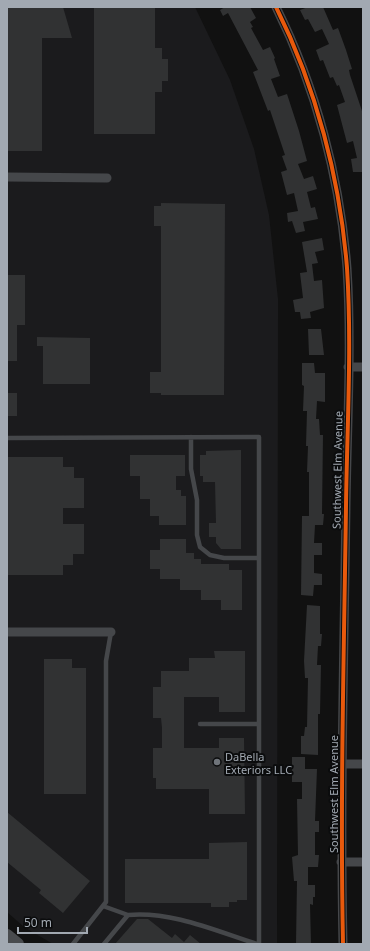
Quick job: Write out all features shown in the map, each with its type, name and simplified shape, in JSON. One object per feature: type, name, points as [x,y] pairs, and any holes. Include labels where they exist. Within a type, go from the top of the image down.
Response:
[{"type":"main road","points":[[7,935],[18,944]]},
{"type":"street","name":"Southwest Elm Avenue","points":[[276,7],[308,83],[322,127],[334,183],[347,266],[348,367],[341,764],[343,944]]},
{"type":"street","points":[[7,177],[107,178]]},
{"type":"street","points":[[348,367],[363,367]]},
{"type":"street","points":[[7,632],[112,632]]},
{"type":"street","points":[[341,764],[363,764]]},
{"type":"street","points":[[341,862],[363,862]]},
{"type":"lane","points":[[191,437],[191,469],[197,500],[197,535],[200,547],[210,555],[224,558],[259,558]]},
{"type":"lane","points":[[7,438],[258,437],[258,944],[167,916],[148,913],[128,915],[103,906]]},
{"type":"lane","points":[[73,944],[106,902],[106,661],[112,632]]},
{"type":"lane","points":[[200,724],[259,724]]},
{"type":"lane","points":[[104,944],[128,915]]},
{"type":"shaded area","points":[[7,7],[195,7],[230,80],[254,149],[269,215],[278,299],[277,944],[53,944],[24,927],[7,912]]},
{"type":"building","points":[[7,7],[63,7],[72,38],[42,38],[42,151],[7,151]]},
{"type":"building","points":[[94,7],[155,7],[155,48],[162,48],[162,59],[168,59],[168,81],[162,81],[162,92],[155,92],[155,134],[94,134]]},
{"type":"building","points":[[225,7],[250,7],[256,18],[250,22],[253,27],[251,28],[263,50],[270,47],[275,58],[274,59],[280,76],[271,79],[278,97],[287,94],[307,161],[298,164],[304,179],[313,176],[317,189],[307,192],[311,208],[315,207],[318,219],[303,222],[305,231],[296,233],[292,221],[288,222],[287,213],[298,211],[294,193],[287,195],[281,172],[287,170],[282,156],[285,155],[270,110],[268,111],[253,72],[258,70],[228,13],[223,16],[220,10]]},
{"type":"building","points":[[308,7],[323,7],[333,30],[338,28],[346,50],[352,69],[349,70],[350,75],[363,114],[363,172],[353,172],[351,159],[357,158],[353,141],[347,143],[337,105],[345,102],[339,85],[337,86],[333,77],[330,78],[323,60],[320,61],[316,50],[329,44],[322,29],[315,32],[308,19],[305,20],[300,10]]},
{"type":"building","points":[[161,203],[225,204],[224,395],[161,395],[161,393],[150,393],[150,372],[161,372],[161,226],[154,226],[154,206],[161,206]]},
{"type":"building","points":[[322,238],[324,250],[315,252],[318,263],[312,264],[314,281],[322,280],[324,308],[310,312],[311,318],[301,319],[300,312],[295,312],[293,300],[303,298],[300,273],[307,272],[302,242]]},
{"type":"building","points":[[7,275],[25,275],[25,325],[17,325],[17,361],[7,361]]},
{"type":"building","points":[[308,329],[321,329],[324,355],[309,355]]},
{"type":"building","points":[[37,337],[90,338],[90,384],[43,384],[43,346],[37,346]]},
{"type":"building","points":[[302,363],[314,363],[315,373],[325,373],[325,402],[317,401],[316,419],[319,419],[320,435],[323,435],[322,514],[324,514],[323,525],[315,525],[314,543],[322,543],[322,555],[314,555],[314,573],[322,574],[322,585],[314,585],[313,596],[301,595],[302,516],[309,516],[309,472],[307,472],[308,446],[306,446],[307,411],[303,411],[304,386],[302,385]]},
{"type":"building","points":[[7,393],[17,393],[17,416],[7,416]]},
{"type":"building","points":[[241,450],[241,549],[221,549],[216,543],[216,537],[209,537],[209,523],[216,523],[215,482],[203,482],[203,476],[200,476],[200,455],[206,455],[206,451]]},
{"type":"building","points":[[130,455],[185,455],[185,476],[176,476],[176,490],[181,490],[181,496],[186,496],[186,525],[159,525],[159,516],[150,516],[150,499],[140,499],[140,476],[130,476]]},
{"type":"building","points":[[7,457],[63,457],[63,467],[74,467],[74,478],[84,478],[84,508],[63,508],[63,524],[84,524],[84,554],[73,554],[73,565],[63,565],[63,575],[7,575]]},
{"type":"building","points":[[160,539],[186,539],[186,553],[194,553],[194,559],[201,559],[201,564],[229,564],[229,570],[242,570],[242,610],[221,610],[221,600],[201,600],[201,590],[180,590],[180,579],[160,579],[160,569],[150,569],[150,550],[160,550]]},
{"type":"building","points":[[307,605],[320,606],[320,634],[322,634],[321,646],[318,646],[317,665],[321,665],[320,714],[318,714],[318,755],[301,754],[301,736],[304,736],[305,727],[307,727],[308,678],[305,678],[304,661]]},
{"type":"building","points":[[214,651],[245,651],[245,712],[219,712],[219,697],[184,697],[184,748],[219,748],[219,738],[244,738],[245,814],[209,814],[209,789],[156,789],[156,778],[153,778],[153,748],[162,748],[162,728],[161,718],[153,718],[153,687],[161,687],[161,671],[189,671],[189,658],[215,658]]},
{"type":"building","points":[[44,659],[72,659],[72,668],[86,668],[86,794],[44,794]]},
{"type":"building","points":[[292,757],[305,757],[305,769],[317,769],[315,821],[319,821],[319,832],[315,832],[315,855],[319,855],[318,867],[308,867],[308,885],[315,885],[313,905],[310,904],[311,944],[296,944],[297,881],[294,881],[292,857],[298,855],[297,799],[302,799],[302,782],[292,782]]},
{"type":"building","points":[[7,812],[90,881],[63,913],[39,893],[41,890],[7,862]]},
{"type":"building","points":[[247,842],[247,900],[229,902],[229,907],[211,907],[211,903],[125,903],[125,859],[209,859],[209,843]]},
{"type":"building","points":[[137,919],[148,919],[172,938],[175,934],[184,942],[190,935],[201,944],[115,944]]},
{"type":"cycle path","points":[[276,7],[303,69],[324,134],[339,201],[347,268],[349,357],[343,725],[343,944]]},
{"type":"place","name":"DaBella Exteriors LLC","points":[[217,762]]}]
